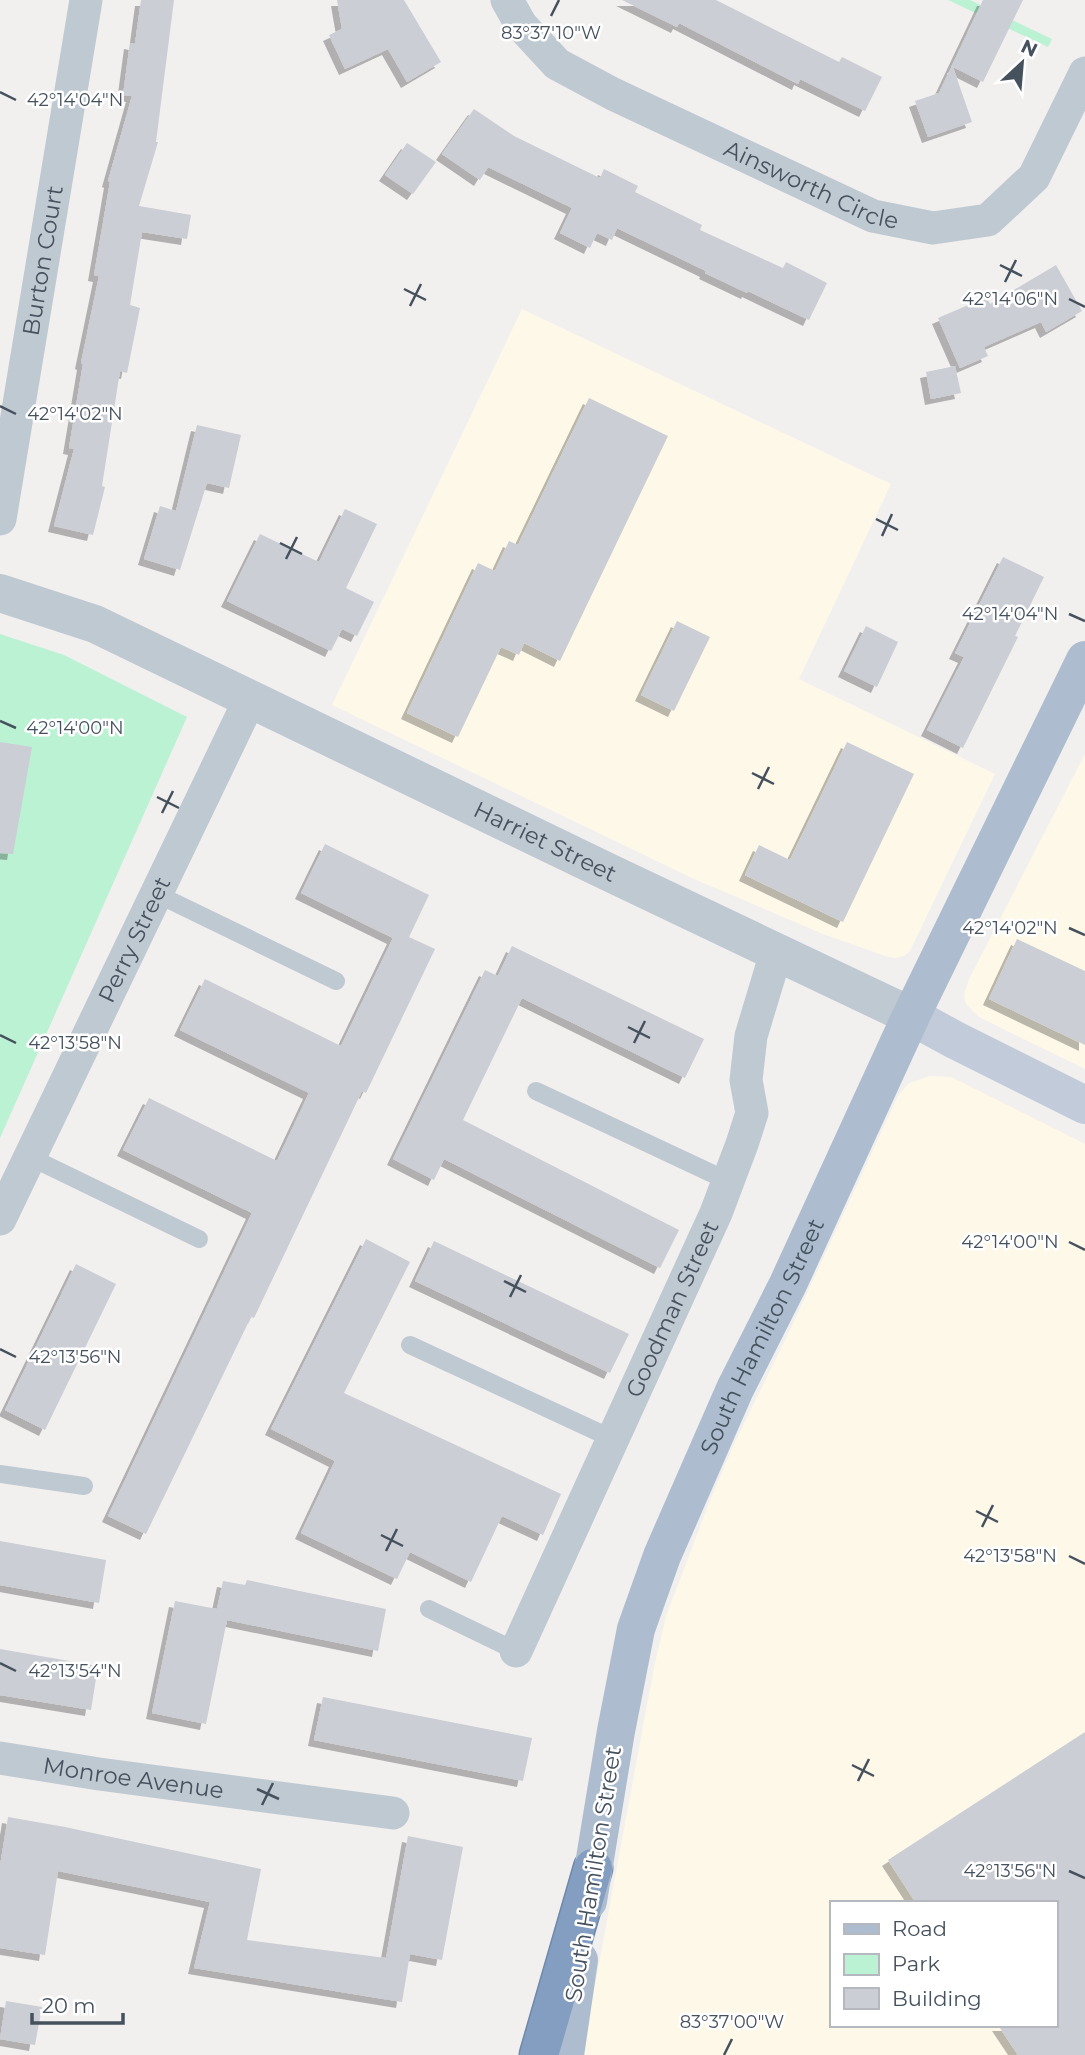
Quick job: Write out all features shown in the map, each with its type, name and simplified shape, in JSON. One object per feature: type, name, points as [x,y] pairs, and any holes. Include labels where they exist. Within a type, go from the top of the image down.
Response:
[{"type":"highway","points":[[539,2055],[593,1868]]},
{"type":"main road","name":"South Hamilton Street","points":[[565,2055],[616,1731],[636,1629],[662,1556],[735,1389],[788,1284],[911,1016],[1085,660]]},
{"type":"main road","name":"Harriet Street","points":[[911,1016],[1085,1105]]},
{"type":"street","name":"Burton Court","points":[[0,519],[86,0]]},
{"type":"street","name":"Ainsworth Circle","points":[[507,0],[521,25],[556,64],[601,88],[873,216],[933,228],[988,220],[1034,177],[1085,73]]},
{"type":"street","name":"Harriet Street","points":[[0,593],[95,624],[911,1016]]},
{"type":"street","name":"Perry Street","points":[[0,1219],[250,699]]},
{"type":"street","name":"Goodman Street","points":[[516,1651],[716,1213],[728,1181],[752,1114],[746,1080],[751,1036],[776,953]]},
{"type":"street","name":"Monroe Avenue","points":[[0,1758],[393,1814]]},
{"type":"lane","points":[[157,894],[336,981]]},
{"type":"lane","points":[[536,1091],[728,1181]]},
{"type":"lane","points":[[30,1157],[199,1239]]},
{"type":"lane","points":[[410,1345],[613,1439]]},
{"type":"lane","points":[[0,1474],[84,1486]]},
{"type":"lane","points":[[429,1609],[516,1651]]},
{"type":"shaded area","points":[[522,309],[891,484],[799,679],[995,774],[910,951],[904,956],[888,957],[823,934],[694,879],[332,705]]},
{"type":"shaded area","points":[[1085,754],[1085,1069],[979,1017],[966,1004],[964,995],[969,979]]},
{"type":"shaded area","points":[[930,1076],[951,1077],[1085,1144],[1085,2055],[582,2055],[654,1667],[666,1616],[734,1444],[898,1096],[909,1083]]},
{"type":"green space","points":[[948,0],[970,0],[1052,39],[1048,47]]},
{"type":"green space","points":[[0,634],[64,655],[187,717],[0,1138]]},
{"type":"building","points":[[141,0],[174,0],[158,142],[139,206],[191,215],[187,239],[142,232],[130,305],[140,308],[127,373],[120,371],[102,486],[105,487],[93,535],[54,526],[74,449],[69,448],[83,364],[81,363],[99,276],[94,275],[110,182],[108,181],[132,96],[123,95],[130,43],[135,44]]},
{"type":"building","points":[[337,0],[404,0],[441,62],[407,82],[388,49],[345,69],[329,35],[342,29]]},
{"type":"building","points":[[622,0],[716,0],[839,62],[842,57],[882,77],[865,111],[800,79],[798,84],[679,23],[677,27]]},
{"type":"building","points":[[983,0],[1023,0],[983,82],[953,67],[972,122],[928,137],[915,101],[939,93]]},
{"type":"building","points":[[474,109],[514,136],[600,178],[604,169],[638,186],[635,192],[702,225],[700,230],[783,268],[786,262],[827,283],[809,320],[705,273],[706,271],[617,228],[612,240],[597,233],[590,248],[560,233],[572,208],[488,167],[480,180],[442,154]]},
{"type":"building","points":[[407,143],[436,162],[413,194],[385,175]]},
{"type":"building","points":[[1056,265],[1082,311],[1046,332],[1041,322],[984,347],[988,356],[960,368],[938,318],[987,297],[990,304]]},
{"type":"building","points":[[955,366],[961,393],[931,399],[926,372]]},
{"type":"building","points":[[589,398],[668,436],[560,661],[524,643],[519,655],[501,647],[458,737],[407,713],[478,563],[495,571],[509,541],[518,545]]},
{"type":"building","points":[[197,425],[241,435],[229,488],[207,483],[180,570],[144,559],[160,506],[176,511]]},
{"type":"building","points":[[345,509],[377,524],[346,588],[374,602],[357,636],[342,629],[331,651],[227,601],[260,534],[319,562]]},
{"type":"building","points":[[1003,557],[1044,577],[1015,636],[1018,637],[963,748],[927,730],[964,657],[955,653]]},
{"type":"building","points":[[677,621],[710,637],[674,711],[641,695]]},
{"type":"building","points":[[866,626],[898,642],[877,687],[844,671]]},
{"type":"building","points":[[0,742],[32,747],[13,854],[0,853]]},
{"type":"building","points":[[847,742],[914,774],[843,922],[745,875],[759,845],[790,860]]},
{"type":"building","points":[[325,844],[429,895],[409,937],[435,949],[366,1093],[362,1091],[254,1318],[251,1317],[146,1534],[108,1516],[252,1213],[123,1150],[149,1098],[277,1161],[309,1093],[180,1030],[205,979],[341,1046],[393,938],[301,893]]},
{"type":"building","points":[[1017,939],[1085,971],[1085,1045],[989,999]]},
{"type":"building","points":[[512,946],[704,1039],[685,1078],[522,998],[463,1120],[679,1230],[660,1268],[444,1159],[434,1180],[393,1159],[485,970],[498,976]]},
{"type":"building","points":[[366,1239],[410,1262],[344,1393],[561,1494],[543,1535],[502,1516],[471,1582],[410,1552],[397,1579],[301,1533],[335,1461],[271,1429]]},
{"type":"building","points":[[434,1241],[629,1334],[610,1373],[415,1281]]},
{"type":"building","points":[[76,1264],[116,1284],[45,1430],[5,1410]]},
{"type":"building","points":[[0,1541],[106,1560],[99,1603],[0,1585]]},
{"type":"building","points":[[247,1580],[386,1609],[378,1651],[227,1620],[206,1724],[152,1713],[175,1601],[217,1609],[223,1581],[245,1585]]},
{"type":"building","points":[[0,1649],[98,1666],[91,1710],[0,1695]]},
{"type":"building","points":[[323,1697],[532,1738],[523,1781],[314,1740]]},
{"type":"building","points":[[1085,1732],[1085,2055],[1018,2055],[999,2027],[1057,2027],[1057,1901],[915,1901],[888,1860]]},
{"type":"building","points":[[8,1817],[261,1869],[247,1940],[386,1958],[408,1836],[463,1847],[442,1960],[410,1954],[402,2002],[194,1968],[210,1902],[58,1871],[45,1955],[0,1948],[0,1866]]},
{"type":"building","points":[[6,2001],[42,2007],[35,2045],[0,2039]]}]
